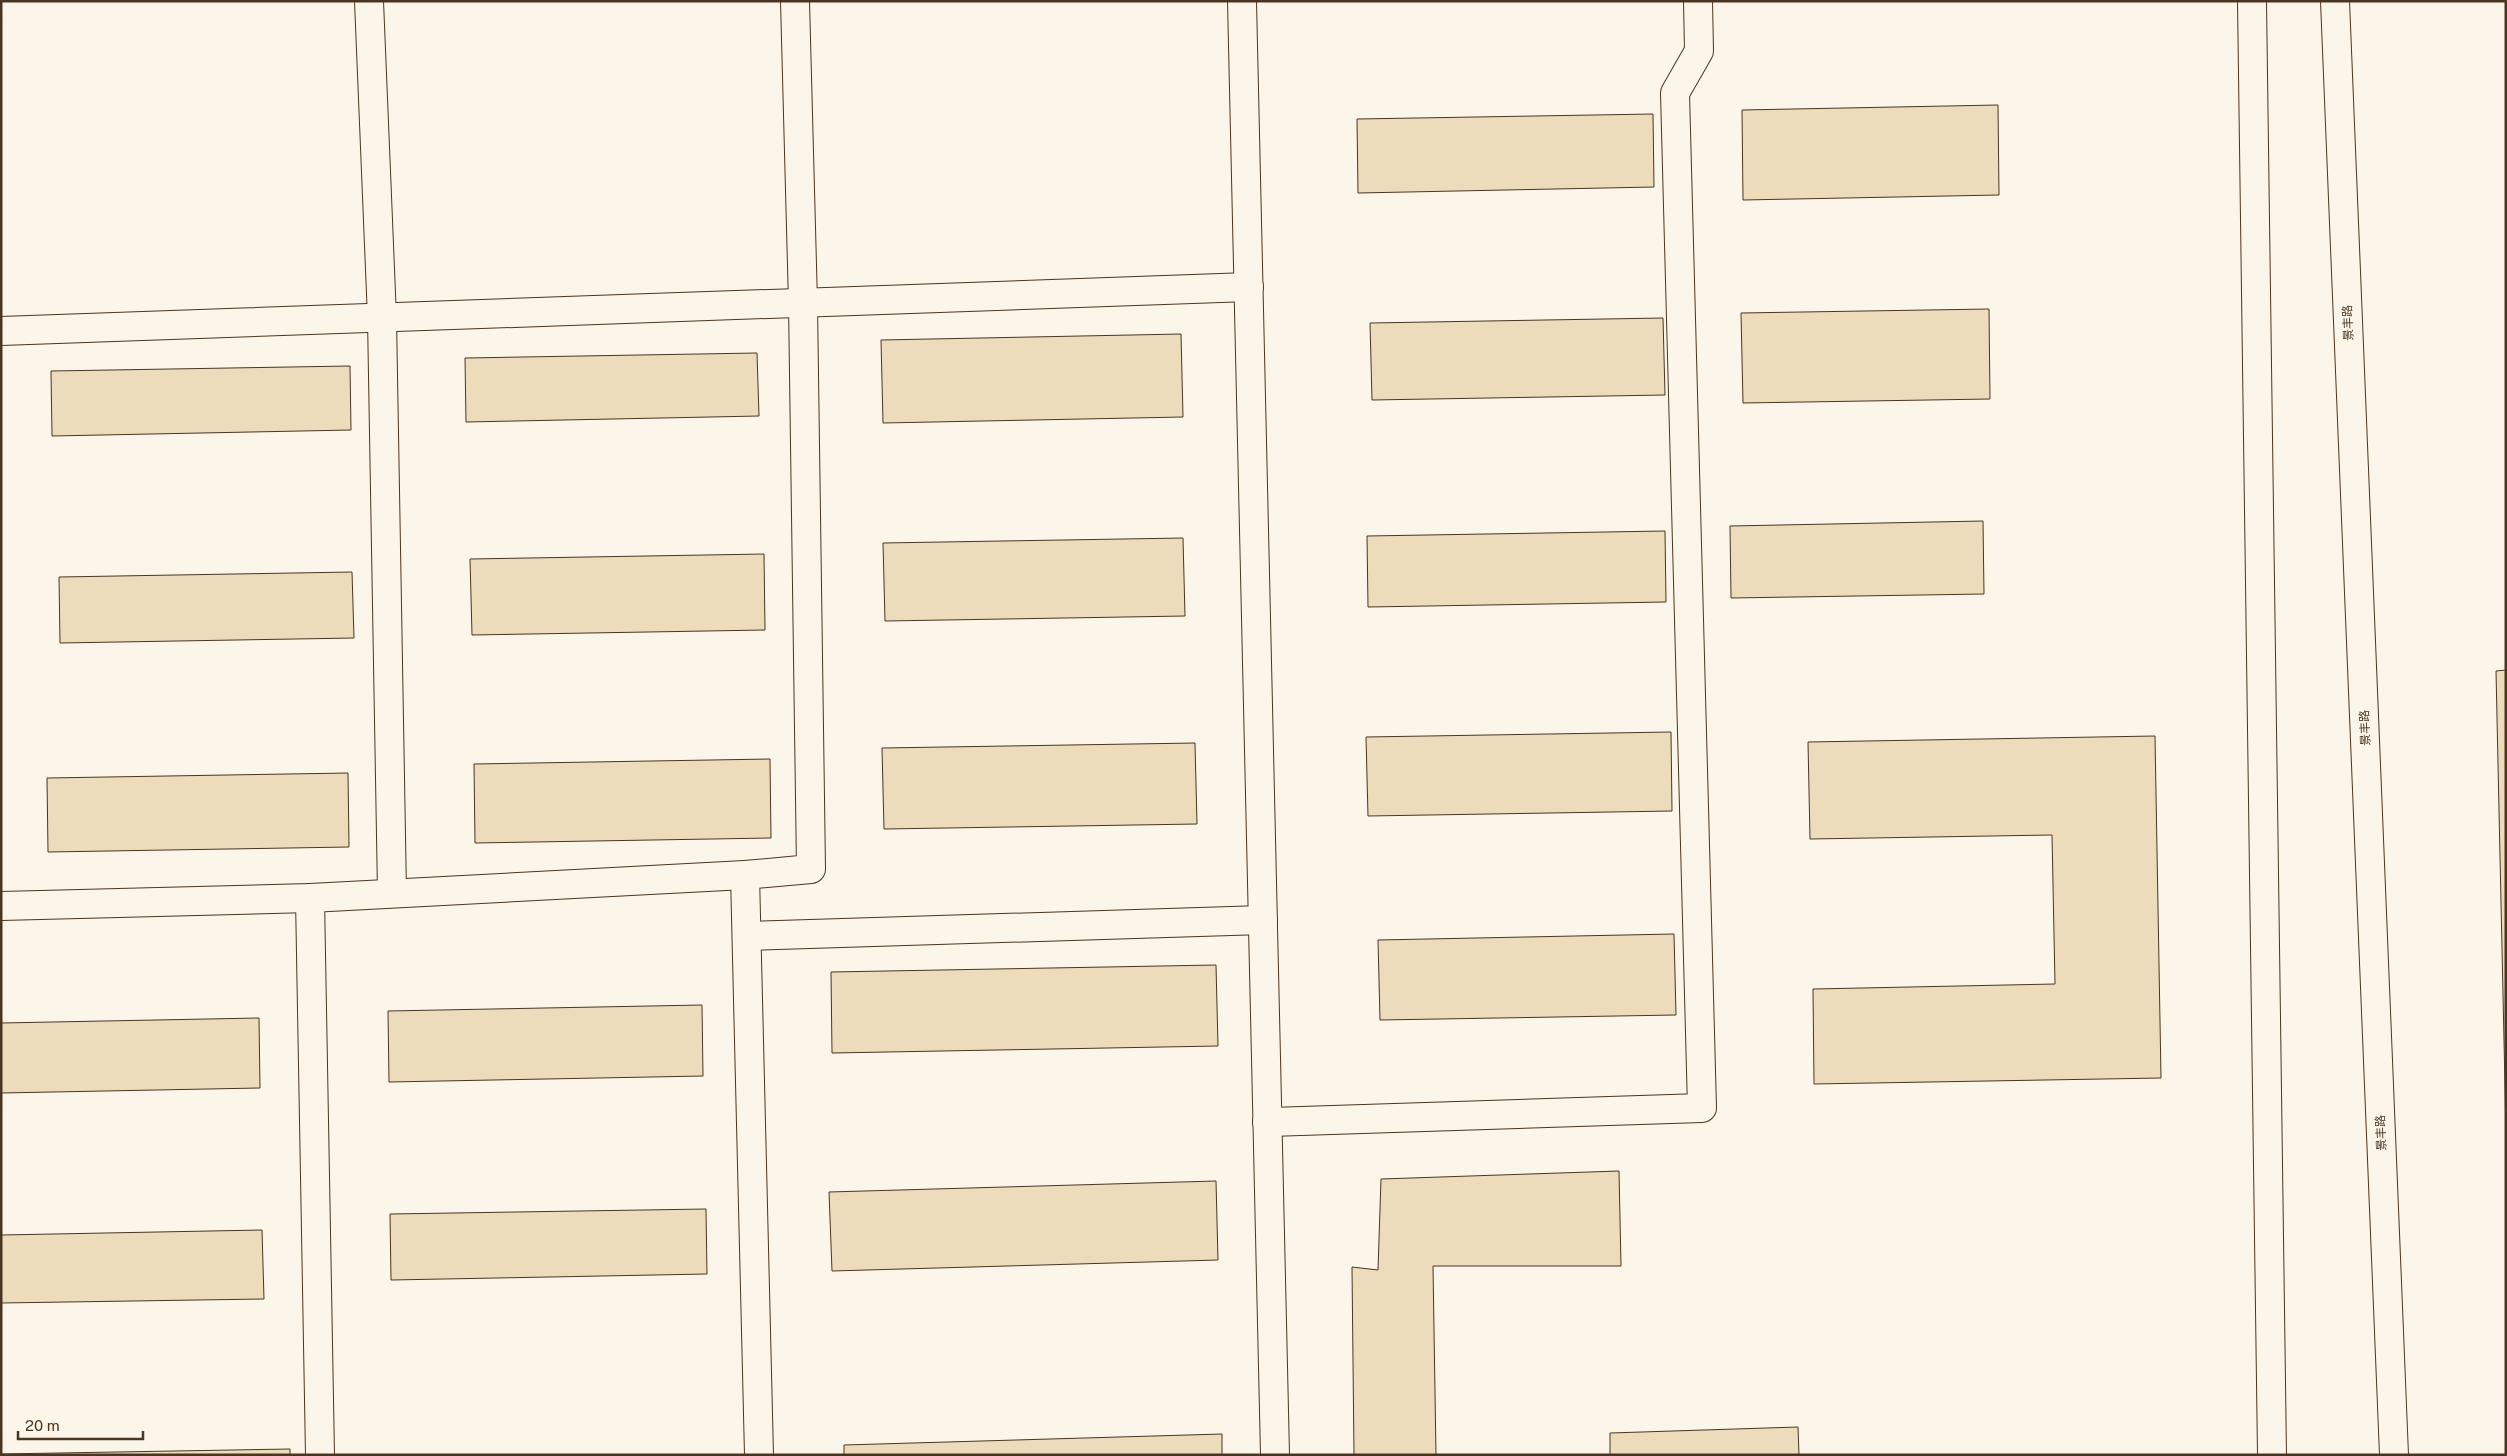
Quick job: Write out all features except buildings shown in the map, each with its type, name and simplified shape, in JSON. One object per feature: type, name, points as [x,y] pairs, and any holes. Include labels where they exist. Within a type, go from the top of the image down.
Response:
[{"type":"street","points":[[369,1],[382,318],[392,893]]},
{"type":"street","points":[[1,906],[310,898],[745,875],[811,869],[804,303],[795,1]]},
{"type":"street","points":[[1242,1],[1275,1455]]},
{"type":"street","points":[[1267,1122],[1702,1108],[1675,93],[1699,51],[1698,1]]},
{"type":"street","points":[[2252,1],[2272,1455]]},
{"type":"street","name":"景丰路","points":[[2335,1],[2394,1455]]},
{"type":"street","points":[[1,331],[1249,286]]},
{"type":"street","points":[[745,875],[759,1455]]},
{"type":"street","points":[[310,898],[320,1455]]},
{"type":"street","points":[[747,936],[1263,920]]}]
